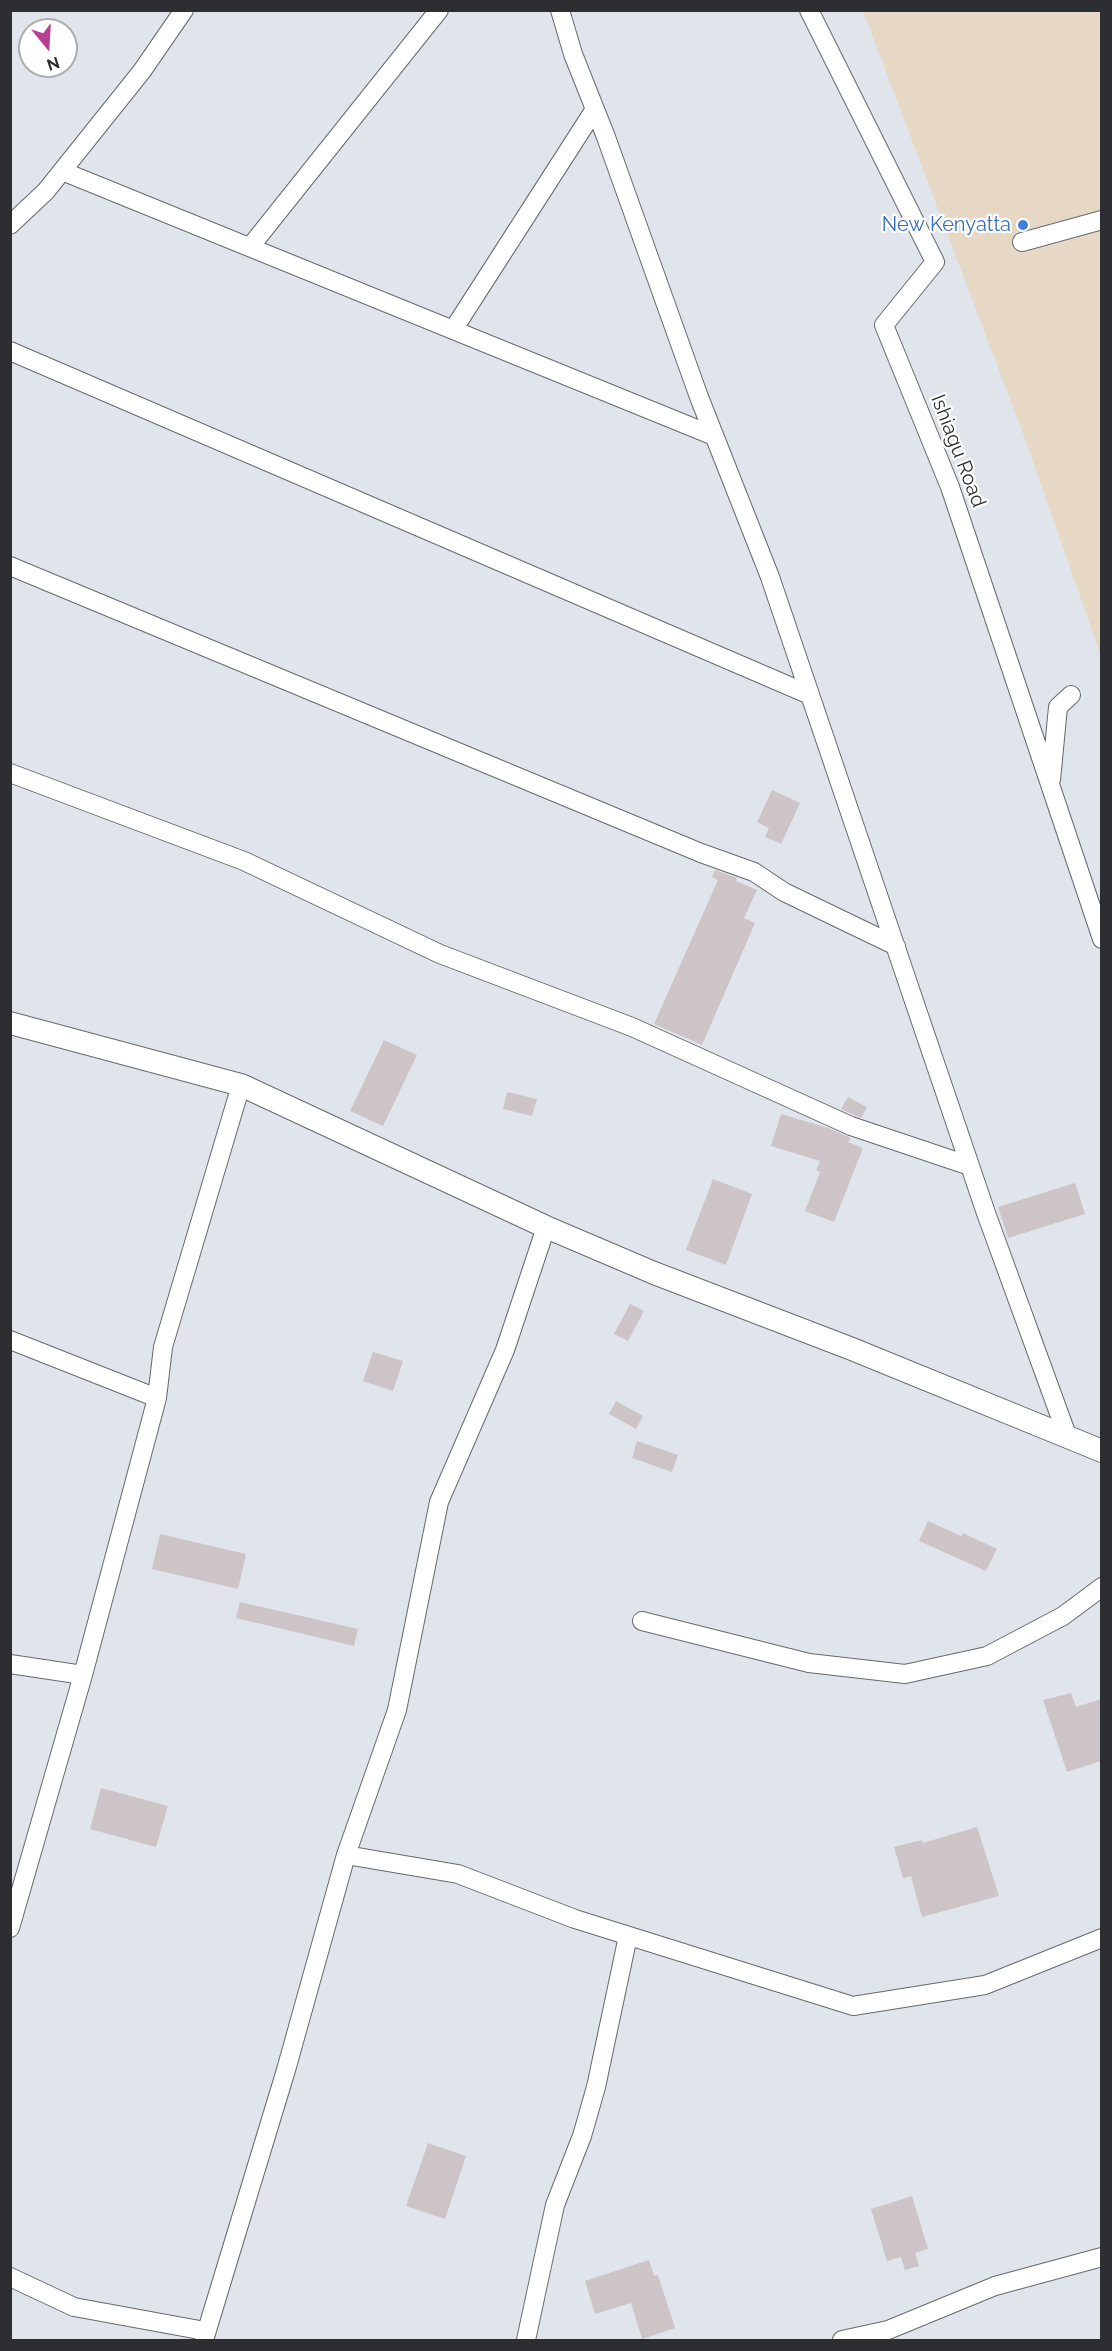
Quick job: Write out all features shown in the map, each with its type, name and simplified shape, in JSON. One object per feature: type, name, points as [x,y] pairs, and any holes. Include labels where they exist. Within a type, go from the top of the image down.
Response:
[{"type":"street","points":[[10,225],[62,171],[142,71],[184,10]]},
{"type":"street","points":[[250,247],[439,10]]},
{"type":"street","points":[[560,10],[573,54],[649,254],[714,435],[770,577],[970,1166],[1068,1438]]},
{"type":"street","name":"Ishiagu Road","points":[[808,10],[934,262],[884,326],[950,487],[1101,939]]},
{"type":"street","points":[[453,330],[595,109]]},
{"type":"street","points":[[62,171],[714,435]]},
{"type":"street","points":[[1022,243],[1101,220]]},
{"type":"street","points":[[10,351],[810,695]]},
{"type":"street","points":[[10,566],[701,853],[754,872],[784,892],[896,946]]},
{"type":"street","points":[[1051,788],[1058,707],[1071,695]]},
{"type":"street","points":[[10,773],[244,861],[440,954],[632,1027],[851,1126],[970,1166]]},
{"type":"street","points":[[10,1023],[241,1085],[546,1227],[654,1273],[852,1349],[1101,1451]]},
{"type":"street","points":[[10,1928],[83,1675],[157,1398],[163,1347],[241,1085]]},
{"type":"street","points":[[10,2277],[74,2307],[205,2336],[286,2070],[346,1855],[397,1710],[439,1503],[505,1350],[546,1227]]},
{"type":"street","points":[[10,1340],[157,1398]]},
{"type":"street","points":[[642,1621],[809,1663],[905,1674],[987,1656],[1064,1616],[1101,1587]]},
{"type":"street","points":[[10,1664],[83,1675]]},
{"type":"street","points":[[346,1855],[458,1874],[575,1919],[853,2006],[985,1985],[1101,1938]]},
{"type":"street","points":[[526,2340],[555,2205],[582,2136],[593,2097],[628,1936]]},
{"type":"street","points":[[842,2340],[888,2330],[995,2286],[1101,2257]]},
{"type":"shaded area","name":"New Kenyatta","points":[[863,11],[1101,11],[1101,656],[1025,439]]},
{"type":"building","points":[[772,790],[800,803],[781,844],[765,837],[769,828],[757,822]]},
{"type":"building","points":[[715,870],[737,878],[736,881],[757,890],[744,918],[755,923],[702,1045],[654,1024],[718,880],[712,877]]},
{"type":"building","points":[[384,1040],[417,1055],[383,1126],[350,1111]]},
{"type":"building","points":[[507,1092],[537,1099],[532,1116],[503,1109]]},
{"type":"building","points":[[848,1097],[867,1107],[861,1118],[841,1109]]},
{"type":"building","points":[[781,1114],[828,1128],[851,1138],[848,1142],[863,1148],[834,1222],[805,1211],[820,1172],[816,1170],[820,1161],[771,1146]]},
{"type":"building","points":[[713,1179],[752,1194],[726,1265],[686,1250]]},
{"type":"building","points":[[1075,1183],[1085,1214],[1008,1238],[998,1207]]},
{"type":"building","points":[[630,1304],[644,1311],[628,1341],[614,1334]]},
{"type":"building","points":[[373,1352],[403,1361],[393,1391],[363,1381]]},
{"type":"building","points":[[616,1401],[643,1416],[636,1429],[609,1414]]},
{"type":"building","points":[[637,1441],[678,1455],[672,1472],[632,1458]]},
{"type":"building","points":[[928,1521],[961,1536],[963,1533],[997,1549],[986,1571],[919,1541]]},
{"type":"building","points":[[160,1534],[246,1554],[238,1589],[152,1569]]},
{"type":"building","points":[[240,1602],[358,1629],[354,1646],[236,1618]]},
{"type":"building","points":[[1071,1693],[1076,1707],[1101,1699],[1101,1761],[1067,1772],[1043,1700]]},
{"type":"building","points":[[101,1788],[168,1806],[156,1847],[90,1829]]},
{"type":"building","points":[[977,1827],[999,1896],[922,1917],[911,1876],[903,1878],[894,1847],[922,1840],[923,1843]]},
{"type":"building","points":[[428,2143],[466,2156],[445,2219],[406,2206]]},
{"type":"building","points":[[912,2196],[928,2249],[915,2253],[919,2266],[905,2270],[901,2257],[887,2261],[871,2209]]},
{"type":"building","points":[[649,2260],[654,2276],[658,2275],[675,2328],[642,2339],[631,2303],[595,2314],[585,2281]]},
{"type":"place","name":"New Kenyatta","points":[[1023,225]]}]
